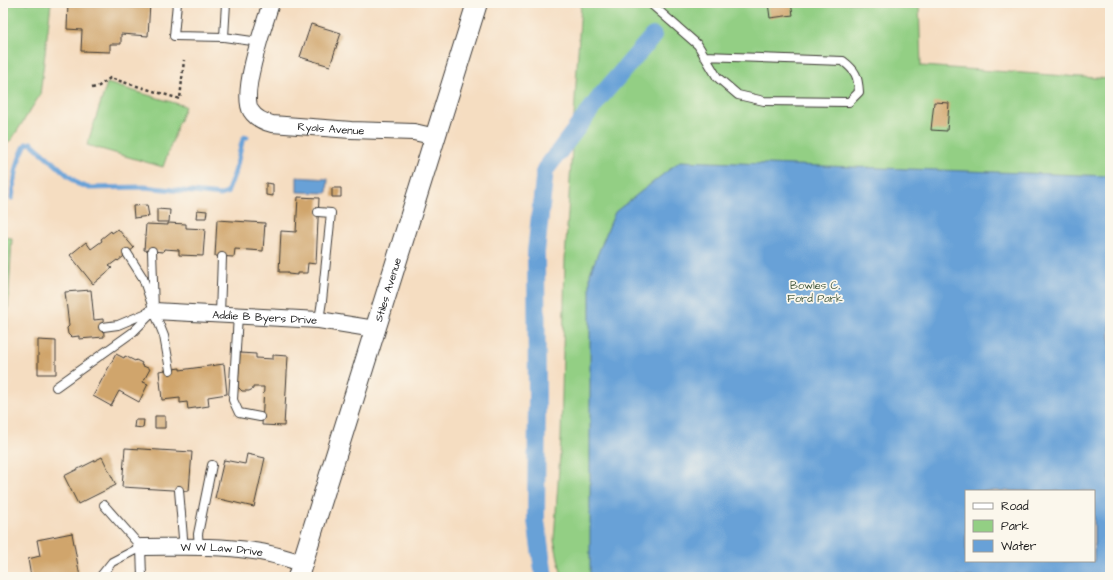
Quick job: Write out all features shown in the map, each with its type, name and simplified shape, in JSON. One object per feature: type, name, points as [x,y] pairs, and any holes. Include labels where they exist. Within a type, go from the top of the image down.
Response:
[{"type":"street","points":[[259,42],[271,3]]},
{"type":"street","name":"Stiles Avenue","points":[[300,570],[477,3]]},
{"type":"street","name":"Ryals Avenue","points":[[259,42],[248,91],[248,102],[251,111],[259,119],[272,124],[351,130],[414,132],[436,137]]},
{"type":"street","name":"Addie B Byers Drive","points":[[154,311],[319,320],[375,330]]},
{"type":"street","name":"W W Law Drive","points":[[140,547],[199,547],[253,550],[277,555],[300,570]]},
{"type":"lane","points":[[176,3],[174,36],[224,38],[259,42]]},
{"type":"lane","points":[[224,38],[226,3]]},
{"type":"lane","points":[[650,3],[698,45],[704,56],[717,77],[738,95],[764,101],[849,102],[859,92],[858,78],[851,67],[843,61],[704,56]]},
{"type":"lane","points":[[318,212],[331,213],[319,320]]},
{"type":"lane","points":[[56,386],[133,332],[154,311],[152,251]]},
{"type":"lane","points":[[127,253],[143,278],[164,336],[170,370]]},
{"type":"lane","points":[[220,314],[222,256]]},
{"type":"lane","points":[[103,328],[118,325],[154,311]]},
{"type":"lane","points":[[238,315],[233,400],[239,413],[260,417]]},
{"type":"lane","points":[[199,547],[198,534],[212,465]]},
{"type":"lane","points":[[179,490],[183,538],[181,547]]},
{"type":"lane","points":[[104,505],[140,547],[142,577]]},
{"type":"lane","points":[[100,577],[112,562],[140,547]]},
{"type":"path","points":[[92,88],[99,86],[110,78],[180,99],[184,60]]},
{"type":"green space","points":[[3,3],[51,3],[40,95],[12,139],[3,147]]},
{"type":"green space","name":"Bowles C. Ford Park","points":[[581,3],[919,3],[921,66],[1110,79],[1110,577],[562,577],[554,540],[561,439],[565,260]]},
{"type":"green space","points":[[107,83],[185,106],[163,167],[87,145]]},
{"type":"green space","points":[[3,237],[12,238],[7,329],[3,329]]},
{"type":"water","name":"Bowles C. Ford Park","points":[[680,161],[1110,176],[1110,577],[590,577],[590,273],[615,212]]},
{"type":"water","points":[[297,177],[328,179],[327,193],[297,192]]},
{"type":"building","points":[[68,3],[150,3],[148,36],[121,34],[121,44],[110,44],[110,52],[81,51],[82,30],[67,29]]},
{"type":"building","points":[[768,3],[791,3],[793,15],[770,18]]},
{"type":"building","points":[[311,24],[341,33],[330,66],[300,57]]},
{"type":"building","points":[[934,102],[949,103],[947,131],[931,130]]},
{"type":"building","points":[[266,183],[273,184],[273,196],[266,195]]},
{"type":"building","points":[[332,188],[341,188],[341,197],[332,197]]},
{"type":"building","points":[[298,197],[319,198],[316,264],[308,263],[307,273],[297,273],[297,275],[288,274],[288,272],[279,272],[281,231],[296,232]]},
{"type":"building","points":[[147,205],[149,216],[134,218],[133,206]]},
{"type":"building","points":[[157,209],[170,210],[169,222],[157,222]]},
{"type":"building","points":[[197,210],[207,211],[206,218],[196,218]]},
{"type":"building","points":[[217,220],[265,223],[263,251],[235,249],[234,257],[215,256]]},
{"type":"building","points":[[168,223],[186,224],[186,228],[205,229],[203,256],[179,255],[179,250],[164,249],[163,252],[144,250],[146,224],[168,225]]},
{"type":"building","points":[[118,229],[134,248],[118,261],[117,260],[109,266],[112,268],[93,284],[70,255],[86,242],[91,249],[102,241],[101,239],[111,231],[112,233]]},
{"type":"building","points":[[91,290],[94,320],[103,319],[104,337],[79,339],[79,336],[71,337],[68,334],[67,328],[69,326],[65,292]]},
{"type":"building","points":[[38,340],[56,341],[56,374],[38,374]]},
{"type":"building","points":[[240,353],[256,354],[256,358],[273,359],[273,355],[288,356],[284,426],[262,425],[264,387],[253,387],[253,389],[249,391],[242,391],[238,387]]},
{"type":"building","points":[[116,354],[124,358],[125,356],[135,361],[136,360],[142,363],[141,365],[150,369],[143,382],[148,384],[139,402],[119,391],[111,406],[93,396]]},
{"type":"building","points":[[224,364],[227,394],[208,397],[209,406],[188,409],[187,402],[180,403],[180,398],[162,400],[159,371],[180,368],[180,370]]},
{"type":"building","points":[[155,416],[165,416],[165,428],[155,428]]},
{"type":"building","points":[[135,420],[144,420],[143,428],[134,427]]},
{"type":"building","points":[[125,448],[192,452],[189,491],[122,487]]},
{"type":"building","points":[[247,454],[265,458],[254,507],[215,498],[224,460],[245,464]]},
{"type":"building","points":[[102,457],[116,485],[78,504],[64,476]]},
{"type":"building","points":[[72,533],[80,577],[31,577],[28,559],[40,556],[37,540]]},
{"type":"waterway","points":[[544,577],[536,520],[536,252],[545,170],[601,96],[653,36]]},
{"type":"waterway","points":[[12,198],[16,170],[20,157],[26,144],[31,143],[78,184],[89,188],[144,187],[221,195],[227,193],[236,169],[242,142],[245,137],[247,137]]}]
